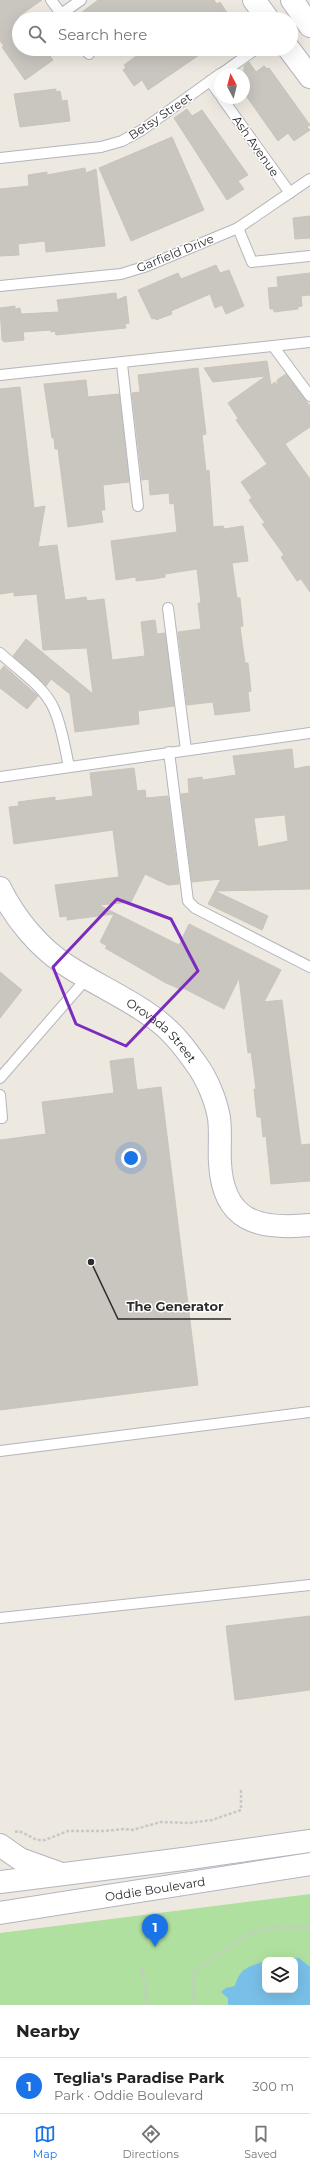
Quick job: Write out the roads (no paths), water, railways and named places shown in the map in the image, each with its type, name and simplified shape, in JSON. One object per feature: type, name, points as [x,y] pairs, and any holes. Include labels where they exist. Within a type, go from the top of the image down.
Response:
[{"type":"main road","points":[[254,0],[263,12]]},
{"type":"main road","points":[[292,0],[310,26]]},
{"type":"main road","points":[[294,56],[310,77]]},
{"type":"main road","name":"Orovada Street","points":[[0,888],[20,921],[41,945],[67,966],[142,1010],[164,1026],[184,1046],[199,1067],[210,1091],[218,1118],[222,1187],[232,1205],[246,1219],[262,1225],[283,1228],[310,1226]]},
{"type":"main road","points":[[7,1838],[20,1859],[64,1874]]},
{"type":"main road","name":"Oddie Boulevard","points":[[0,1882],[310,1841]]},
{"type":"main road","name":"Oddie Boulevard","points":[[0,1913],[310,1864]]},
{"type":"lane","points":[[51,0],[59,12]]},
{"type":"lane","points":[[68,12],[81,0]]},
{"type":"lane","name":"Betsy Street","points":[[229,68],[246,56]]},
{"type":"lane","name":"Betsy Street","points":[[0,158],[101,147],[122,141],[142,130],[214,78]]},
{"type":"lane","points":[[210,81],[214,87]]},
{"type":"lane","name":"Ash Avenue","points":[[226,104],[290,193]]},
{"type":"lane","name":"Garfield Drive","points":[[0,286],[121,274],[147,266],[238,228],[310,179]]},
{"type":"lane","points":[[238,228],[252,262],[310,256]]},
{"type":"lane","points":[[0,375],[122,364],[310,342]]},
{"type":"lane","points":[[273,346],[310,396]]},
{"type":"lane","points":[[122,364],[138,506]]},
{"type":"lane","points":[[168,608],[186,750]]},
{"type":"lane","points":[[0,654],[37,686],[54,708],[61,729],[69,767]]},
{"type":"lane","points":[[0,777],[310,733]]},
{"type":"lane","points":[[169,752],[188,901],[195,908],[310,967]]},
{"type":"lane","points":[[0,1078],[87,978]]},
{"type":"lane","points":[[0,1095],[2,1118],[0,1118]]},
{"type":"lane","points":[[0,1451],[310,1412]]},
{"type":"lane","points":[[0,1618],[310,1585]]},
{"type":"water","points":[[298,1958],[310,1967],[310,2005],[228,2005],[228,1998],[221,1992],[226,1988],[235,1986],[239,1975],[246,1969],[262,1962],[262,1993],[298,1993]]},
{"type":"place","name":"The Generator","points":[[91,1262]]},
{"type":"place","name":"Teglia's Paradise Park","points":[[155,1947]]}]
